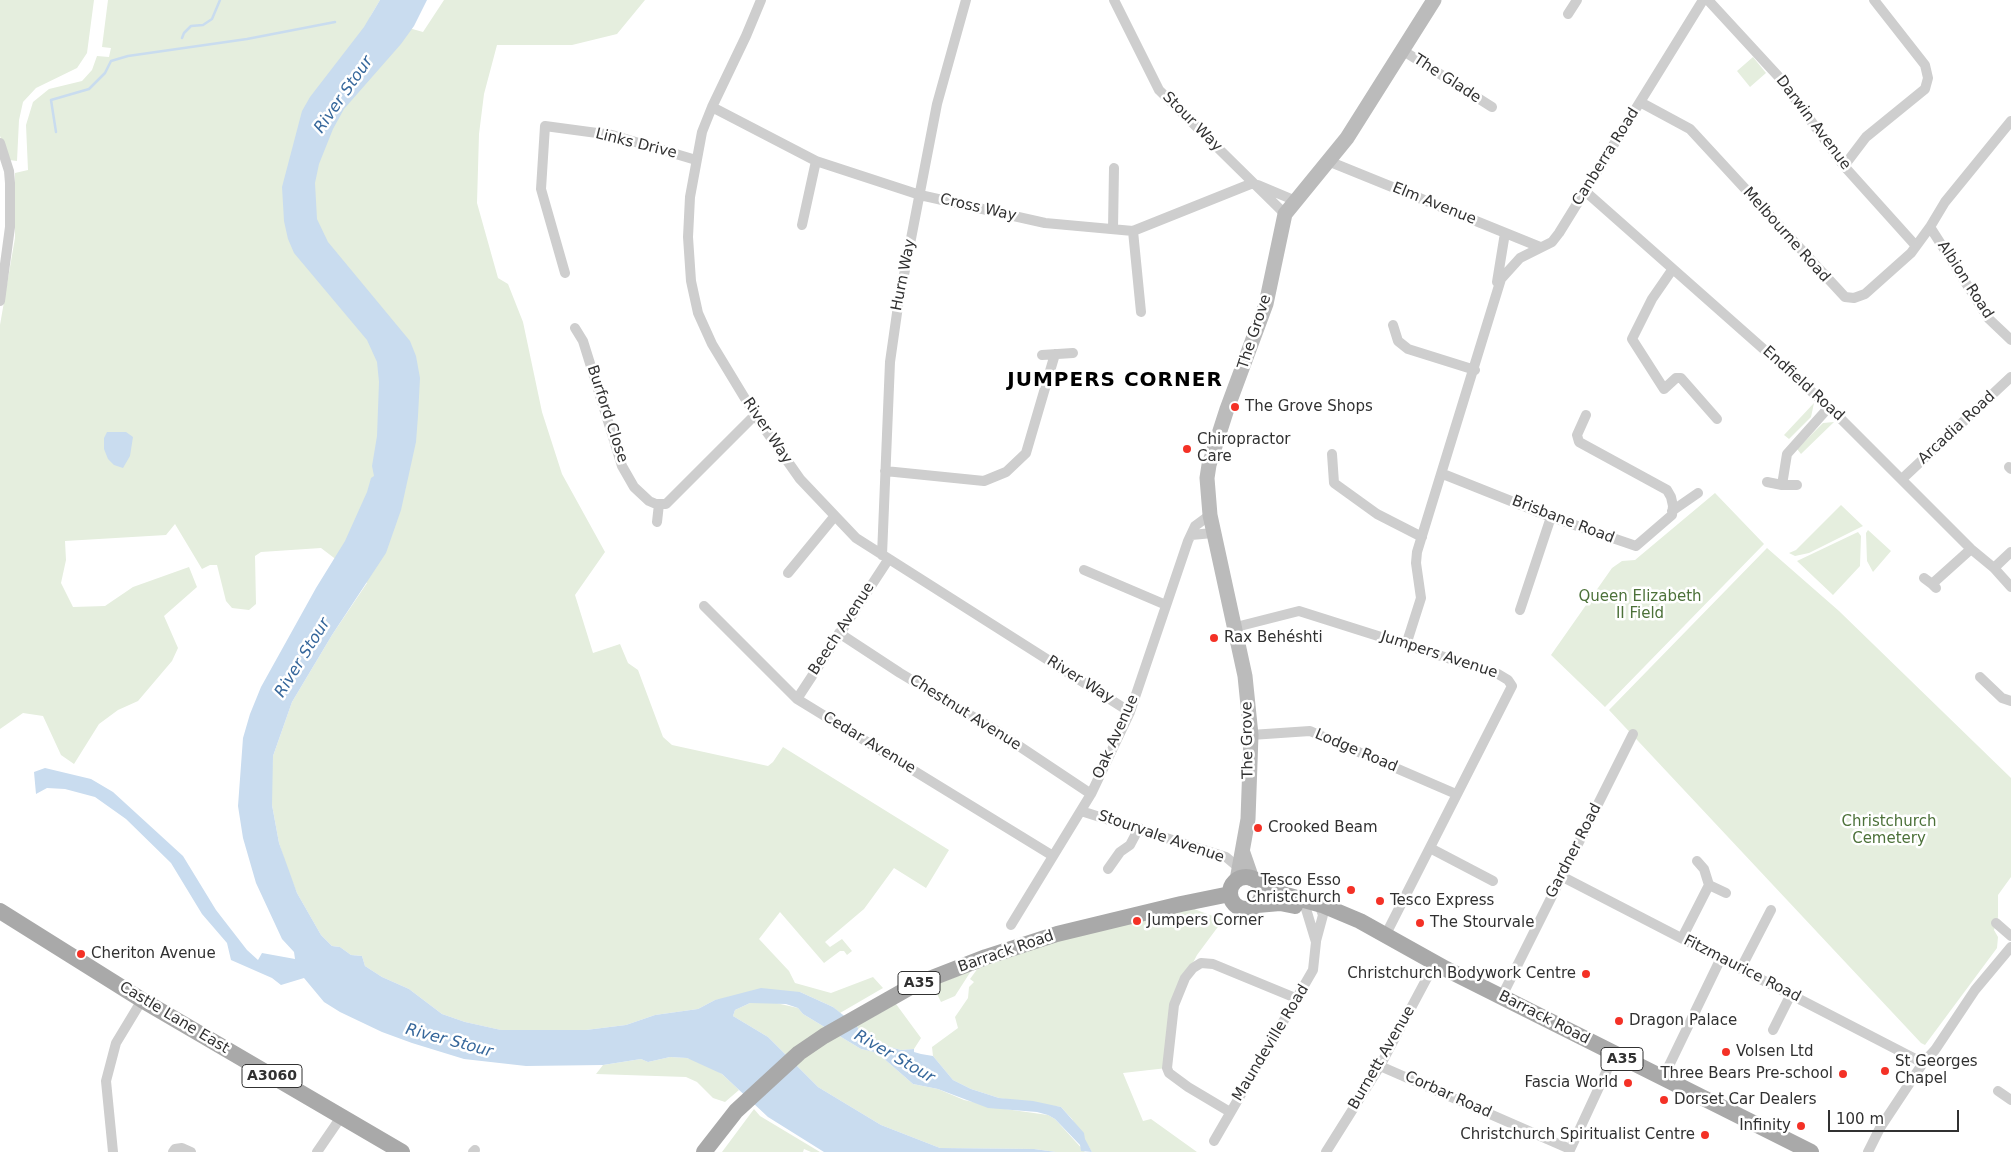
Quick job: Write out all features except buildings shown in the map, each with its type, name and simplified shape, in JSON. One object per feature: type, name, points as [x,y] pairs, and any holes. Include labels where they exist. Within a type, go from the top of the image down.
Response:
[{"type":"main road","name":"A35","points":[[1244,882],[1235,905],[1246,909],[1256,905]]},
{"type":"main road","points":[[1244,882],[1261,897],[1256,905]]},
{"type":"main road","name":"Barrack Road","points":[[704,1152],[736,1111],[799,1053],[824,1036],[914,985],[1000,952],[1057,934],[1180,904],[1244,882],[1385,936],[1614,1055],[1807,1151]]},
{"type":"main road","name":"Barrack Road","points":[[1256,905],[1280,903],[1316,909]]},
{"type":"main road","name":"Castle Lane East","points":[[0,911],[142,1000],[402,1152]]},
{"type":"street","name":"River Way","points":[[761,0],[702,132],[690,197],[688,238],[691,281],[698,313],[712,344],[754,415],[800,479],[856,538],[1130,712]]},
{"type":"street","name":"Hurn Way","points":[[885,558],[885,471],[890,362],[898,306],[938,104],[966,0]]},
{"type":"street","name":"Stour Way","points":[[1114,0],[1159,90],[1285,214]]},
{"type":"street","name":"The Grove","points":[[1244,882],[1243,853],[1248,819],[1251,735],[1246,676],[1210,516],[1207,478],[1209,465],[1227,408],[1266,304],[1285,214],[1348,138],[1434,0]]},
{"type":"street","points":[[1568,14],[1577,0]]},
{"type":"street","name":"Canberra Road","points":[[1494,298],[1502,279],[1510,267],[1528,251],[1552,242],[1586,192],[1704,0]]},
{"type":"street","name":"Darwin Avenue","points":[[1708,0],[1778,76],[1844,166],[1916,246]]},
{"type":"street","points":[[1844,166],[1866,137],[1925,89],[1928,78],[1925,65],[1874,0]]},
{"type":"street","name":"The Glade","points":[[1402,50],[1492,107]]},
{"type":"street","name":"Melbourne Road","points":[[1640,102],[1690,130],[1845,297],[1854,298],[1866,294],[1916,246],[1930,227]]},
{"type":"street","name":"Cross Way","points":[[712,107],[816,161],[920,194],[1045,223],[1133,231],[1253,183]]},
{"type":"street","name":"Albion Road","points":[[2011,121],[1945,202],[1930,227],[1989,319],[2011,340]]},
{"type":"street","name":"Links Drive","points":[[565,273],[541,189],[545,126],[612,136],[696,160]]},
{"type":"street","points":[[0,143],[9,171],[10,227],[0,301]]},
{"type":"street","points":[[802,225],[816,161]]},
{"type":"street","name":"Elm Avenue","points":[[1328,161],[1540,247]]},
{"type":"street","points":[[1113,229],[1114,168]]},
{"type":"street","name":"Stour Way","points":[[1253,183],[1296,201]]},
{"type":"street","name":"Endfield Road","points":[[1586,192],[1829,407],[1972,549],[1994,568],[2011,587]]},
{"type":"street","points":[[1133,231],[1141,312]]},
{"type":"street","name":"Canberra Road","points":[[1406,644],[1421,598],[1416,563],[1422,537],[1475,370],[1494,298],[1505,233]]},
{"type":"street","points":[[1672,270],[1652,299],[1632,338],[1664,389],[1676,378],[1681,378],[1717,419]]},
{"type":"street","points":[[1393,325],[1398,341],[1408,349],[1475,370]]},
{"type":"street","name":"Burford Close","points":[[575,328],[583,341],[622,466],[640,494],[649,501],[659,504]]},
{"type":"street","points":[[1042,355],[1073,353]]},
{"type":"street","points":[[885,471],[984,481],[1006,472],[1026,453],[1055,354]]},
{"type":"street","name":"Arcadia Road","points":[[1902,479],[2011,377]]},
{"type":"street","points":[[1782,485],[1786,454],[1829,407]]},
{"type":"street","points":[[657,522],[659,504],[666,504],[754,415]]},
{"type":"street","points":[[1586,415],[1576,439],[1666,490],[1671,497],[1672,511]]},
{"type":"street","points":[[1332,454],[1330,485],[1377,514],[1422,537]]},
{"type":"street","name":"Brisbane Road","points":[[1443,474],[1551,517],[1636,546],[1667,520],[1672,511],[1698,493]]},
{"type":"street","points":[[1767,482],[1797,485]]},
{"type":"street","name":"Oak Avenue","points":[[1011,925],[1091,794],[1130,712],[1191,535],[1195,526],[1210,516]]},
{"type":"street","points":[[788,573],[834,517]]},
{"type":"street","points":[[1520,610],[1551,517]]},
{"type":"street","points":[[1191,535],[1213,533]]},
{"type":"street","points":[[1931,584],[1972,549]]},
{"type":"street","points":[[1994,568],[2011,552]]},
{"type":"street","name":"Beech Avenue","points":[[797,699],[885,558]]},
{"type":"street","points":[[1084,570],[1166,605]]},
{"type":"street","name":"Cedar Avenue","points":[[704,606],[797,699],[1053,856]]},
{"type":"street","name":"Jumpers Avenue","points":[[1236,627],[1299,611],[1498,674],[1508,680],[1512,686],[1385,936]]},
{"type":"street","name":"Chestnut Avenue","points":[[839,633],[995,730],[1091,794]]},
{"type":"street","points":[[1980,677],[2002,698],[2011,701]]},
{"type":"street","name":"Lodge Road","points":[[1251,735],[1310,731],[1456,794]]},
{"type":"street","name":"Gardner Road","points":[[1502,996],[1633,734]]},
{"type":"street","name":"Stourvale Avenue","points":[[1081,811],[1226,857],[1244,882]]},
{"type":"street","points":[[1108,869],[1120,852],[1130,845],[1139,828]]},
{"type":"street","points":[[1430,848],[1493,881]]},
{"type":"street","points":[[1682,938],[1709,885],[1704,869],[1697,861]]},
{"type":"street","name":"Fitzmaurice Road","points":[[1561,876],[1923,1063]]},
{"type":"street","points":[[1709,885],[1726,894]]},
{"type":"street","name":"Maundeville Road","points":[[1214,1141],[1314,970],[1316,909]]},
{"type":"street","name":"Maundeville Road","points":[[1315,937],[1316,909]]},
{"type":"street","points":[[1741,968],[1771,910]]},
{"type":"street","points":[[1996,923],[2011,936]]},
{"type":"street","points":[[1868,1152],[1880,1128],[1923,1063],[1975,990],[2011,947]]},
{"type":"street","points":[[1663,1078],[1721,958]]},
{"type":"street","points":[[1230,1112],[1188,1087],[1169,1073],[1167,1068],[1174,1005],[1185,978],[1192,968],[1201,963],[1213,964],[1298,999]]},
{"type":"street","name":"Burnett Avenue","points":[[1326,1152],[1380,1066],[1435,963]]},
{"type":"street","points":[[1773,1030],[1791,994]]},
{"type":"street","points":[[113,1152],[106,1081],[116,1043],[142,1000]]},
{"type":"street","points":[[1569,1150],[1614,1055]]},
{"type":"street","name":"Corbar Road","points":[[1380,1066],[1569,1150]]},
{"type":"street","points":[[1998,1091],[2011,1100]]},
{"type":"street","points":[[317,1152],[341,1117]]},
{"type":"street","points":[[173,1152],[175,1149],[182,1148],[191,1152]]},
{"type":"green space","points":[[0,0],[94,0],[87,53],[77,68],[36,88],[23,102],[19,120],[17,161],[9,160],[0,136]]},
{"type":"green space","points":[[108,0],[380,0],[370,17],[423,32],[444,0],[645,0],[617,34],[572,45],[497,45],[484,94],[479,134],[477,203],[498,278],[508,284],[523,322],[542,412],[562,474],[605,552],[575,595],[593,653],[620,644],[628,663],[638,670],[663,737],[672,745],[768,766],[783,747],[949,850],[926,888],[894,868],[864,909],[825,942],[830,947],[842,939],[852,951],[847,955],[844,951],[840,951],[824,963],[780,912],[759,939],[789,971],[795,983],[831,993],[873,977],[883,988],[840,1013],[833,1007],[800,992],[715,1000],[698,1009],[655,1015],[626,1025],[586,1030],[501,1030],[465,1022],[442,1014],[409,989],[382,977],[365,966],[362,956],[351,955],[340,947],[332,946],[321,935],[297,893],[288,871],[279,843],[272,805],[271,781],[273,756],[292,702],[332,635],[367,583],[321,548],[261,552],[255,556],[256,604],[249,610],[232,608],[226,601],[217,565],[210,565],[202,569],[175,524],[166,535],[65,541],[66,560],[61,583],[73,607],[105,606],[133,587],[189,567],[197,587],[164,616],[178,648],[172,661],[138,701],[118,710],[99,724],[74,764],[61,755],[43,716],[23,713],[0,729],[0,325],[15,238],[15,173],[28,170],[26,125],[33,102],[49,89],[82,81],[92,70],[97,56],[109,57],[111,48],[102,47]]},
{"type":"green space","points":[[1753,57],[1766,73],[1750,87],[1737,71]]},
{"type":"green space","points":[[1814,403],[1811,417],[1789,439],[1784,435]]},
{"type":"green space","points":[[1834,422],[1801,454],[1797,449],[1823,423]]},
{"type":"green space","name":"Queen Elizabeth II Field","points":[[1715,493],[1764,544],[1605,707],[1551,655],[1612,568],[1622,561],[1635,560]]},
{"type":"green space","points":[[1841,505],[1863,526],[1809,553],[1795,556],[1789,553],[1796,550]]},
{"type":"green space","points":[[1868,530],[1891,551],[1873,572],[1867,561],[1866,533]]},
{"type":"green space","points":[[1858,532],[1861,536],[1860,566],[1833,595],[1797,561]]},
{"type":"green space","name":"Christchurch Cemetery","points":[[1767,548],[1839,611],[2011,778],[2011,877],[1998,895],[1998,917],[1994,930],[1998,937],[1997,948],[1925,1045],[1921,1043],[1609,710]]},
{"type":"green space","points":[[1181,904],[1223,920],[1197,955],[1179,990],[1167,1068],[1123,1073],[1143,1121],[1151,1119],[1197,1152],[1092,1152],[1072,1119],[1061,1107],[999,1098],[971,1089],[953,1080],[933,1056],[932,1047],[958,1028],[955,1017],[968,998],[969,987],[974,982],[970,979],[986,957]]},
{"type":"green space","points":[[971,971],[955,996],[941,1002],[933,986]]},
{"type":"green space","points":[[750,1003],[776,1003],[798,1008],[803,1014],[861,1049],[874,1052],[882,1057],[913,1084],[938,1089],[964,1100],[1005,1109],[1048,1115],[1055,1119],[1085,1152],[1056,1152],[1034,1149],[940,1148],[881,1125],[818,1087],[768,1037],[733,1016],[735,1010]]},
{"type":"green space","points":[[896,1004],[921,1038],[914,1049],[901,1050],[890,1047],[860,1033],[857,1026]]},
{"type":"green space","points":[[670,1057],[687,1058],[703,1063],[722,1074],[739,1090],[725,1102],[713,1098],[697,1082],[686,1077],[596,1074],[603,1065],[641,1059],[648,1062]]},
{"type":"green space","points":[[754,1109],[760,1116],[820,1152],[811,1152],[804,1149],[803,1152],[722,1152]]},
{"type":"water","name":"River Stour","points":[[380,0],[427,0],[414,26],[401,44],[344,109],[333,129],[319,164],[315,183],[317,219],[328,242],[410,341],[416,356],[420,378],[418,416],[416,442],[401,510],[386,553],[332,635],[292,702],[273,756],[272,805],[279,843],[297,893],[321,935],[332,946],[340,947],[351,955],[362,956],[365,966],[382,977],[409,989],[442,1014],[465,1022],[501,1030],[586,1030],[626,1025],[655,1015],[698,1009],[715,1000],[761,988],[800,992],[833,1007],[857,1026],[860,1033],[890,1047],[901,1050],[914,1049],[914,1052],[933,1056],[953,1080],[971,1089],[999,1098],[1033,1101],[1061,1107],[1084,1133],[1092,1152],[1081,1151],[1080,1145],[1055,1119],[1048,1115],[1037,1112],[988,1108],[938,1089],[913,1084],[882,1057],[874,1052],[861,1049],[803,1014],[798,1008],[786,1004],[750,1003],[735,1010],[733,1016],[768,1037],[818,1087],[881,1125],[940,1148],[1034,1149],[1056,1152],[824,1152],[768,1117],[722,1074],[687,1058],[670,1057],[648,1062],[641,1059],[603,1065],[526,1066],[464,1059],[412,1043],[382,1032],[340,1012],[324,1002],[304,978],[281,985],[272,978],[231,960],[227,943],[202,914],[171,863],[126,819],[95,797],[65,789],[47,788],[36,794],[34,772],[45,768],[91,779],[113,792],[183,856],[216,910],[247,950],[258,960],[262,953],[295,959],[294,952],[282,939],[256,883],[243,838],[238,806],[243,738],[261,687],[316,588],[345,541],[367,492],[371,478],[374,476],[372,466],[377,436],[379,382],[377,362],[367,340],[294,253],[288,239],[284,221],[282,187],[302,111],[310,97],[364,27]]},
{"type":"water","points":[[107,432],[126,432],[133,437],[130,456],[123,468],[114,465],[108,459],[104,449],[104,438]]},
{"type":"waterway","points":[[182,38],[191,26],[203,25],[212,19],[220,0]]},
{"type":"waterway","points":[[56,132],[51,100],[89,89],[105,73],[111,61],[128,56],[247,39],[335,22]]},
{"type":"place","name":"The Grove Shops","points":[[1235,407]]},
{"type":"place","name":"Chiropractor Care","points":[[1187,449]]},
{"type":"place","name":"Rax Behéshti","points":[[1214,638]]},
{"type":"place","name":"Crooked Beam","points":[[1258,828]]},
{"type":"place","name":"Tesco Esso Christchurch","points":[[1351,890]]},
{"type":"place","name":"Tesco Express","points":[[1380,901]]},
{"type":"place","name":"Jumpers Corner","points":[[1137,921]]},
{"type":"place","name":"The Stourvale","points":[[1420,923]]},
{"type":"place","name":"Cheriton Avenue","points":[[81,954]]},
{"type":"place","name":"Christchurch Bodywork Centre","points":[[1586,974]]},
{"type":"place","name":"Dragon Palace","points":[[1619,1021]]},
{"type":"place","name":"Volsen Ltd","points":[[1726,1052]]},
{"type":"place","name":"St Georges Chapel","points":[[1885,1071]]},
{"type":"place","name":"Three Bears Pre-school","points":[[1843,1074]]},
{"type":"place","name":"Fascia World","points":[[1628,1083]]},
{"type":"place","name":"Dorset Car Dealers","points":[[1664,1100]]},
{"type":"place","name":"Infinity","points":[[1801,1126]]},
{"type":"place","name":"Christchurch Spiritualist Centre","points":[[1705,1135]]},
{"type":"district","name":"JUMPERS CORNER","points":[[1115,381]]}]
